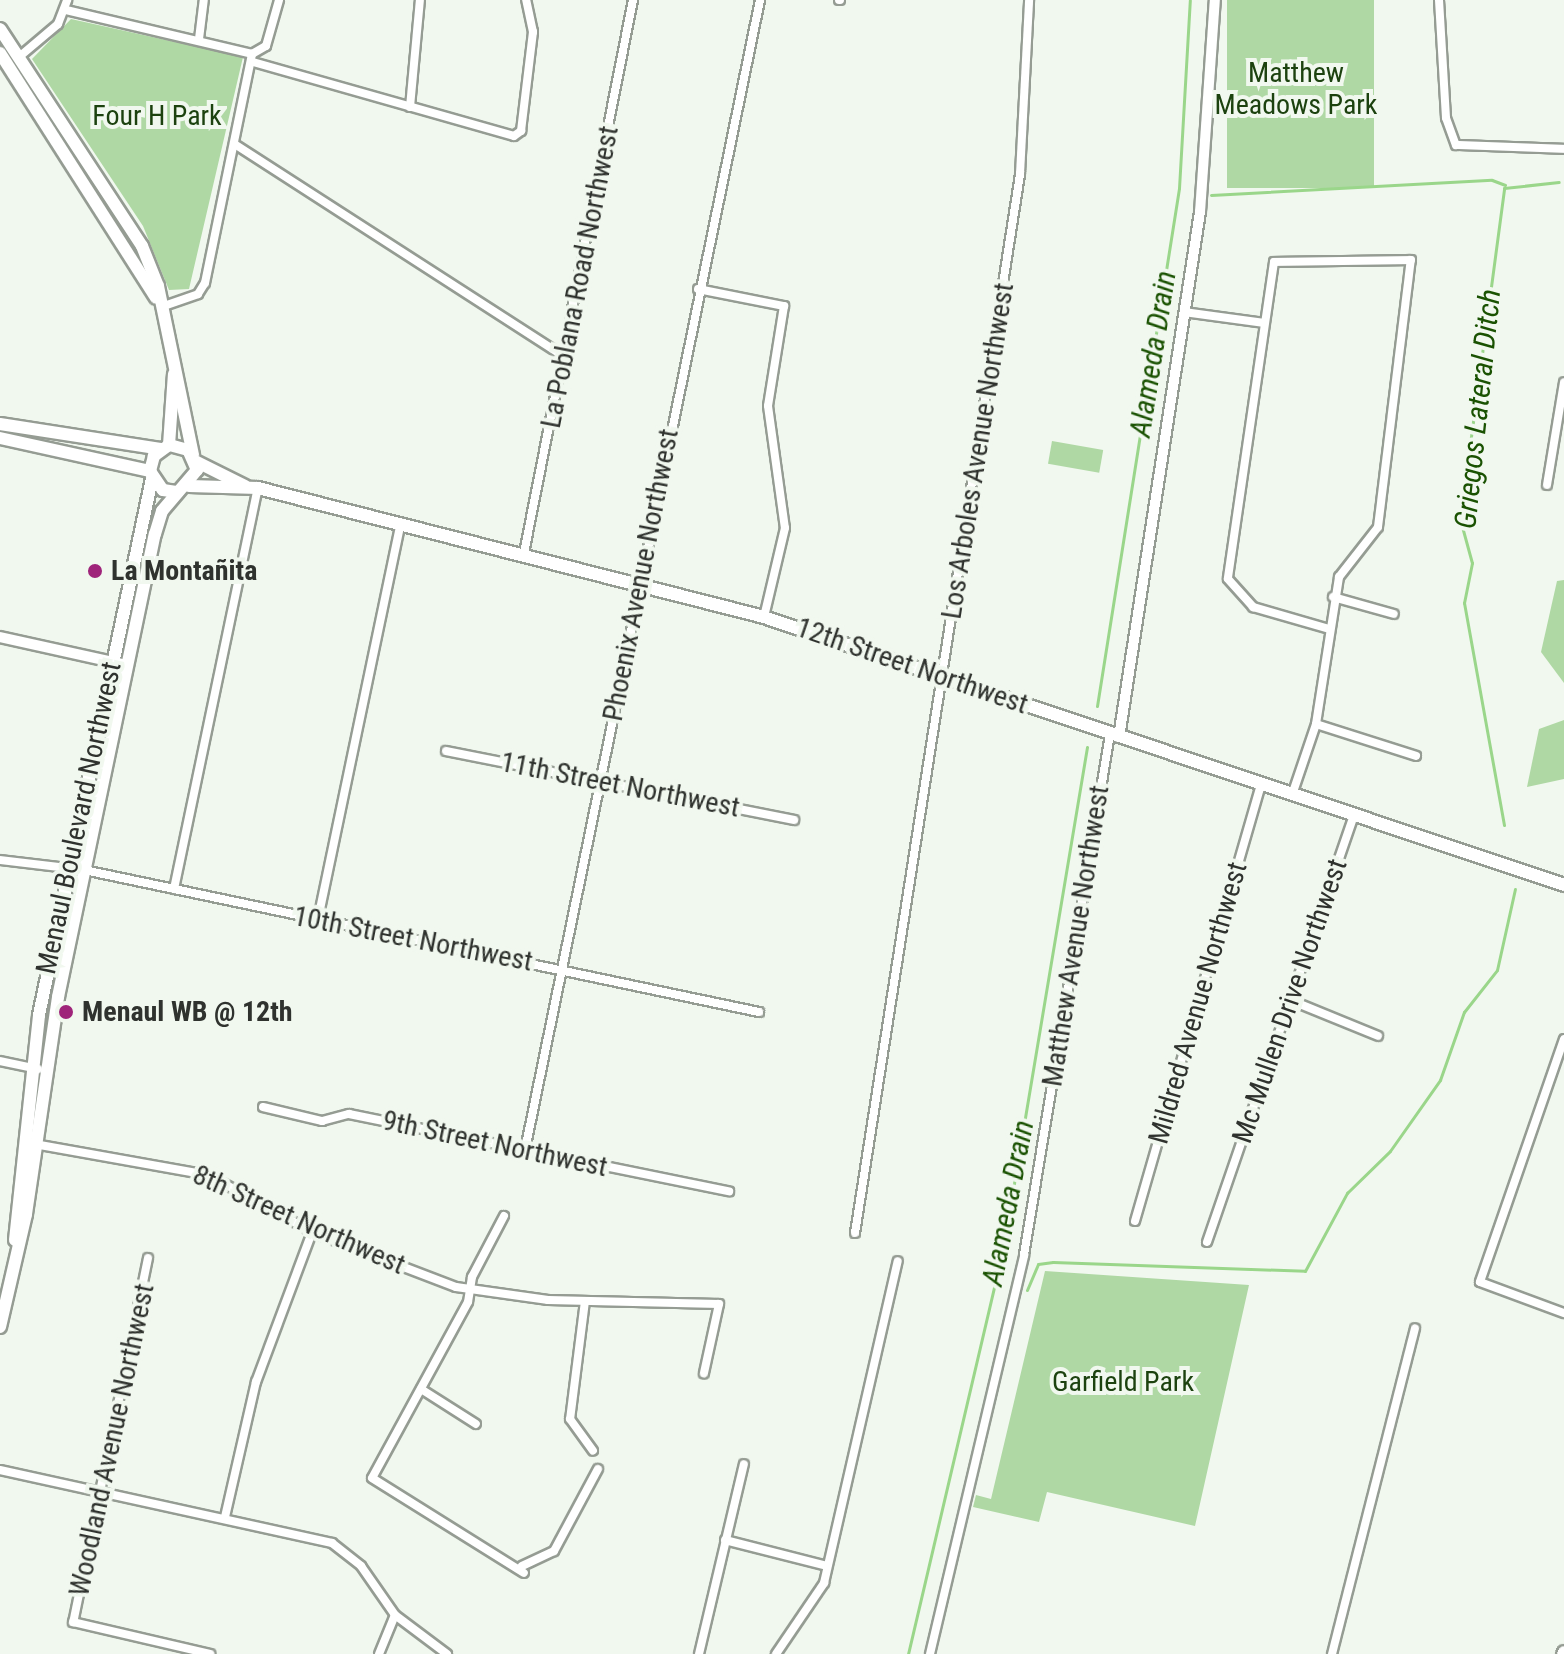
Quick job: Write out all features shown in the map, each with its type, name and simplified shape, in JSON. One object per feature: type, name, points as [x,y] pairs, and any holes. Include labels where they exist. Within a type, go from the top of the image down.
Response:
[{"type":"main road","points":[[0,29],[113,193],[142,246],[195,459]]},
{"type":"main road","points":[[0,53],[158,302]]},
{"type":"main road","points":[[0,424],[166,447],[174,374]]},
{"type":"main road","points":[[0,438],[151,475],[184,489]]},
{"type":"main road","name":"12th Street Northwest","points":[[166,447],[253,487],[638,581],[764,617],[1564,885]]},
{"type":"main road","name":"Menaul Boulevard Northwest","points":[[15,1255],[22,1141],[31,1068],[110,661],[151,475],[166,447]]},
{"type":"main road","name":"Menaul Boulevard Northwest","points":[[0,1327],[84,870],[158,521],[184,489],[195,459]]},
{"type":"main road","name":"12th Street Northwest","points":[[184,489],[253,487]]},
{"type":"street","points":[[199,39],[204,0]]},
{"type":"street","points":[[158,302],[198,294],[205,283],[252,58],[266,46],[279,0]]},
{"type":"street","points":[[410,107],[420,0]]},
{"type":"street","points":[[19,57],[67,5],[199,39],[410,107],[514,136],[521,131],[533,32],[526,0]]},
{"type":"street","name":"La Poblana Road Northwest","points":[[524,553],[633,0]]},
{"type":"street","name":"Phoenix Avenue Northwest","points":[[525,1150],[638,581],[760,0]]},
{"type":"street","name":"Los Arboles Avenue Northwest","points":[[855,1233],[1020,174],[1029,0]]},
{"type":"street","name":"Matthew Avenue Northwest","points":[[930,1654],[1024,1255],[1114,735],[1203,189],[1215,0]]},
{"type":"street","points":[[1439,0],[1446,118],[1456,145],[1564,149]]},
{"type":"street","points":[[236,145],[565,357]]},
{"type":"street","points":[[1292,795],[1316,724],[1329,629],[1333,597],[1339,577],[1378,527],[1411,260],[1274,262],[1228,579],[1253,607],[1329,629]]},
{"type":"street","points":[[698,289],[784,306],[768,406],[785,528],[764,617]]},
{"type":"street","points":[[1184,312],[1264,323]]},
{"type":"street","points":[[1547,485],[1564,382]]},
{"type":"street","points":[[174,889],[253,487]]},
{"type":"street","points":[[318,919],[401,523]]},
{"type":"street","points":[[1333,597],[1394,614]]},
{"type":"street","points":[[0,637],[126,665]]},
{"type":"street","points":[[1316,724],[1416,756]]},
{"type":"street","name":"11th Street Northwest","points":[[446,751],[794,820]]},
{"type":"street","name":"Mildred Avenue Northwest","points":[[1135,1221],[1261,785]]},
{"type":"street","name":"Mc Mullen Drive Northwest","points":[[1207,1242],[1354,815]]},
{"type":"street","name":"10th Street Northwest","points":[[0,860],[68,871],[84,870],[759,1012]]},
{"type":"street","points":[[1290,1000],[1378,1036]]},
{"type":"street","points":[[1564,1039],[1480,1282],[1564,1313]]},
{"type":"street","points":[[0,1061],[47,1071]]},
{"type":"street","name":"9th Street Northwest","points":[[263,1107],[322,1121],[349,1114],[729,1191]]},
{"type":"street","name":"8th Street Northwest","points":[[22,1141],[208,1175],[312,1232],[470,1290],[585,1301],[719,1304],[704,1373]]},
{"type":"street","points":[[504,1216],[421,1389],[372,1478],[523,1569],[554,1551],[598,1469]]},
{"type":"street","points":[[225,1517],[256,1382],[312,1232]]},
{"type":"street","name":"Woodland Avenue Northwest","points":[[148,1258],[73,1622],[210,1654]]},
{"type":"street","points":[[776,1654],[815,1602],[827,1566],[898,1261]]},
{"type":"street","points":[[585,1301],[570,1419],[593,1451]]},
{"type":"street","points":[[1332,1654],[1415,1328]]},
{"type":"street","points":[[421,1389],[476,1424]]},
{"type":"street","points":[[699,1654],[744,1464]]},
{"type":"street","points":[[0,1470],[225,1517],[332,1543],[361,1566],[395,1615],[447,1654]]},
{"type":"street","points":[[725,1540],[827,1566]]},
{"type":"street","points":[[379,1654],[395,1615]]},
{"type":"green space","name":"Matthew Meadows Park","points":[[1227,0],[1374,0],[1374,188],[1227,188]]},
{"type":"green space","name":"Four H Park","points":[[71,19],[243,57],[189,289],[169,290],[143,226],[32,59]]},
{"type":"green space","points":[[1052,441],[1103,450],[1099,473],[1048,464]]},
{"type":"green space","points":[[1564,580],[1564,683],[1541,652],[1557,581]]},
{"type":"green space","points":[[1564,720],[1564,779],[1527,787],[1539,729]]},
{"type":"green space","name":"Garfield Park","points":[[1045,1271],[1249,1285],[1195,1526],[1047,1492],[1039,1522],[973,1507],[976,1495],[991,1499]]},
{"type":"waterway","name":"Alameda Drain","points":[[1097,706],[1179,188],[1190,0]]},
{"type":"waterway","points":[[1211,195],[1492,180],[1505,185]]},
{"type":"waterway","name":"Griegos Lateral Ditch","points":[[1504,825],[1464,603],[1472,563],[1460,519],[1504,188],[1559,182]]},
{"type":"waterway","name":"Alameda Drain","points":[[908,1654],[1003,1249],[1087,747]]},
{"type":"waterway","name":"Griegos Lateral Ditch","points":[[1027,1290],[1038,1264],[1053,1262],[1305,1271],[1347,1193],[1390,1151],[1440,1080],[1464,1012],[1497,970],[1515,889]]},
{"type":"place","name":"La Montañita","points":[[95,571]]},
{"type":"place","name":"Menaul WB @ 12th","points":[[66,1012]]}]
